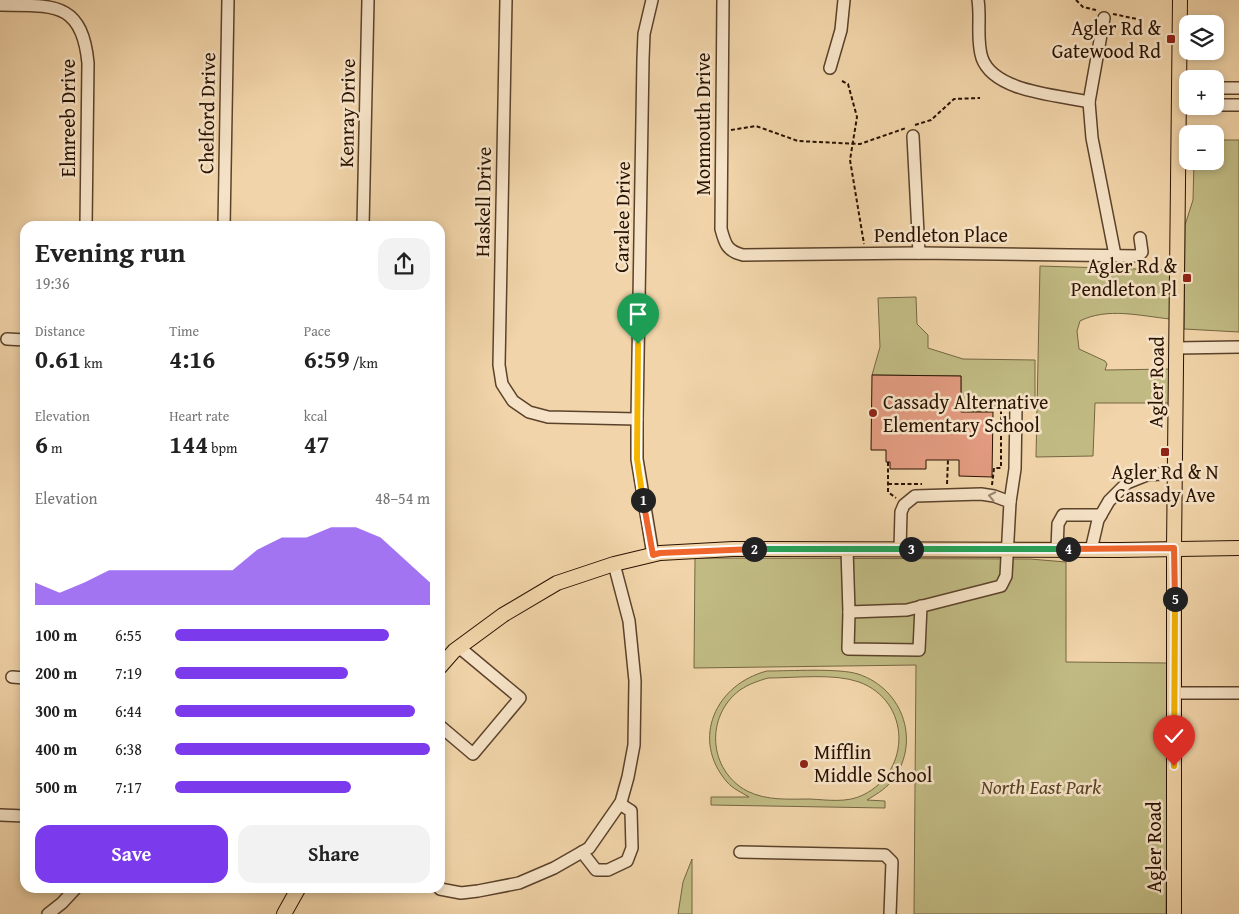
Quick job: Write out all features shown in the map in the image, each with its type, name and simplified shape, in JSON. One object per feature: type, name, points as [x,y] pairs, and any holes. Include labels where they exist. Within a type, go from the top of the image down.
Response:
[{"type":"main road","name":"Agler Road","points":[[1180,0],[1182,70]]},
{"type":"main road","name":"Agler Road","points":[[1174,914],[1176,348],[1183,115]]},
{"type":"main road","points":[[445,662],[454,651],[504,615],[557,583],[614,564],[660,553],[733,549],[1091,550],[1239,548]]},
{"type":"main road","points":[[284,914],[296,893]]},
{"type":"street","name":"Chelford Drive","points":[[224,221],[228,0]]},
{"type":"street","name":"Kenray Drive","points":[[363,221],[368,0]]},
{"type":"street","name":"Haskell Drive","points":[[506,0],[499,365],[502,384],[513,401],[529,412],[548,417],[637,419]]},
{"type":"street","name":"Caralee Drive","points":[[652,0],[644,34],[643,51],[637,459],[653,555]]},
{"type":"street","name":"Monmouth Drive","points":[[723,0],[721,229],[727,248]]},
{"type":"street","points":[[830,68],[841,30],[844,0]]},
{"type":"street","points":[[978,0],[979,43],[982,58],[990,71],[999,80],[1012,86],[1089,102]]},
{"type":"street","name":"Elmreeb Drive","points":[[0,5],[43,6],[62,10],[77,22],[86,42],[88,63],[86,221]]},
{"type":"street","points":[[1104,18],[1089,102],[1092,138],[1115,255]]},
{"type":"street","points":[[1224,88],[1239,88]]},
{"type":"street","points":[[1224,105],[1239,104]]},
{"type":"street","points":[[913,136],[919,252]]},
{"type":"street","name":"Pendleton Place","points":[[727,248],[743,256],[919,252],[1138,256],[1142,252],[1140,238]]},
{"type":"street","points":[[7,339],[20,340]]},
{"type":"street","points":[[1176,348],[1239,347]]},
{"type":"street","points":[[849,612],[907,610],[1000,586],[1006,576],[1009,549],[1010,502],[1015,469],[1016,408]]},
{"type":"street","points":[[1091,550],[1098,520],[1109,501],[1127,484],[1147,475],[1176,473]]},
{"type":"street","points":[[900,549],[900,512],[904,505],[915,496],[981,494],[994,496],[1010,502]]},
{"type":"street","points":[[1057,549],[1058,524],[1063,515],[1101,515]]},
{"type":"street","points":[[848,549],[848,650],[919,650],[921,606]]},
{"type":"street","points":[[445,890],[461,893],[519,883],[554,868],[586,850],[620,804],[628,777],[634,745],[635,681],[628,621],[614,564]]},
{"type":"street","points":[[445,730],[473,754],[520,698],[460,648]]},
{"type":"street","points":[[12,677],[20,678]]},
{"type":"street","points":[[1175,693],[1239,692]]},
{"type":"street","points":[[586,850],[596,870],[608,870],[628,861],[632,848],[631,811],[620,804]]},
{"type":"street","points":[[0,815],[20,816]]},
{"type":"street","points":[[740,852],[885,855],[892,862],[890,914]]},
{"type":"street","points":[[48,914],[71,893]]},
{"type":"path","points":[[842,81],[848,84],[857,117],[850,160],[864,238],[864,253]]},
{"type":"path","points":[[721,131],[756,126],[798,141],[860,144],[931,120],[954,99],[980,98]]},
{"type":"path","points":[[984,484],[994,485],[994,468],[1001,468],[1001,408]]},
{"type":"path","points":[[947,484],[948,460]]},
{"type":"path","points":[[888,462],[890,494],[896,498]]},
{"type":"path","points":[[888,484],[927,484]]},
{"type":"green space","points":[[1224,140],[1239,140],[1239,332],[1184,329],[1185,225],[1193,200],[1194,170],[1224,170]]},
{"type":"green space","points":[[1040,266],[1170,270],[1170,319],[1113,313],[1101,314],[1080,321],[1077,331],[1079,349],[1105,361],[1107,364],[1105,370],[1171,369],[1171,403],[1095,403],[1093,456],[1036,457]]},
{"type":"green space","points":[[916,297],[917,324],[928,335],[928,348],[963,359],[1035,360],[1035,407],[994,406],[993,412],[961,412],[961,376],[872,375],[880,347],[878,298]]},
{"type":"green space","name":"North East Park","points":[[695,558],[1030,559],[1066,562],[1066,662],[1168,663],[1166,914],[914,914],[916,665],[694,668]]},
{"type":"green space","points":[[814,670],[850,672],[874,681],[887,692],[897,705],[903,719],[906,735],[905,751],[900,767],[891,782],[867,800],[885,801],[885,808],[711,805],[711,797],[749,797],[734,789],[716,765],[710,748],[710,731],[714,715],[722,700],[734,688],[749,678],[767,671]],"holes":[[[826,677],[849,679],[876,691],[888,704],[896,720],[899,737],[897,754],[890,770],[879,784],[857,798],[830,800],[778,799],[747,791],[734,782],[718,757],[716,742],[721,714],[729,701],[740,690],[768,678]]]},
{"type":"green space","points":[[692,859],[692,914],[678,914],[683,882]]},
{"type":"building","points":[[872,375],[961,376],[961,412],[993,412],[992,477],[959,476],[959,460],[926,460],[926,469],[890,469],[890,462],[886,462],[886,450],[871,450]]},
{"type":"place","name":"Agler Rd & Gatewood Rd","points":[[1171,39]]},
{"type":"place","name":"Agler Rd & Pendleton Pl","points":[[1187,278]]},
{"type":"place","name":"Cassady Alternative Elementary School","points":[[873,413]]},
{"type":"place","name":"Agler Rd & N Cassady Ave","points":[[1165,452]]},
{"type":"place","name":"Mifflin Middle School","points":[[804,764]]},
{"type":"route","points":[[638,344],[637,459],[653,555],[733,549],[1120,550],[1174,548],[1174,766]]}]
